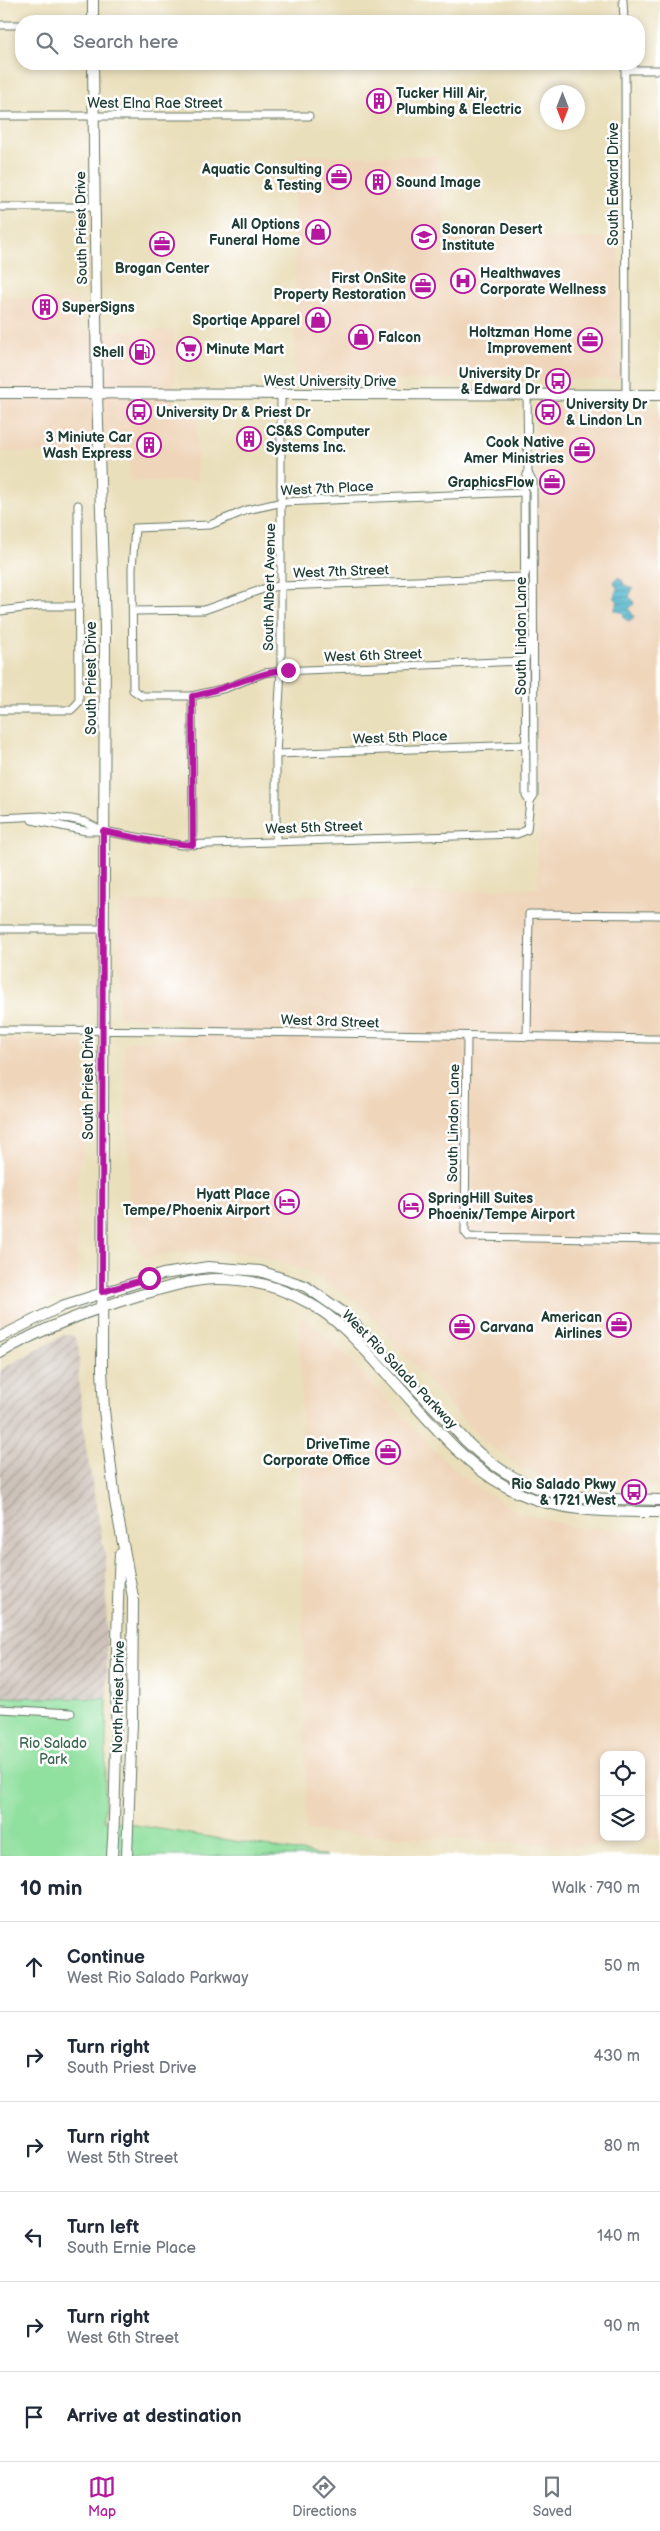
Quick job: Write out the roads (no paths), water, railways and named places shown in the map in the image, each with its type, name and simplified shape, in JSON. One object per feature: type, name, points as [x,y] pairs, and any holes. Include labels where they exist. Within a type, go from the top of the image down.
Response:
[{"type":"main road","points":[[92,0],[93,15]]},
{"type":"main road","name":"South Priest Drive","points":[[93,70],[97,394],[105,627],[102,929],[102,1292]]},
{"type":"main road","name":"West University Drive","points":[[0,393],[660,395]]},
{"type":"main road","name":"West Rio Salado Parkway","points":[[0,1337],[39,1316],[102,1292],[183,1270],[208,1267],[260,1271],[292,1281],[329,1301],[372,1342],[462,1436],[498,1469],[541,1490],[572,1498],[660,1500]]},
{"type":"main road","name":"West Rio Salado Parkway","points":[[0,1353],[58,1323],[156,1290],[203,1280],[235,1280],[266,1285],[310,1303],[333,1319],[460,1451],[492,1478],[531,1498],[561,1508],[586,1511],[660,1512]]},
{"type":"main road","points":[[266,1285],[281,1283],[319,1301],[329,1301]]},
{"type":"main road","name":"North Priest Drive","points":[[102,1292],[104,1410],[121,1540],[133,1598],[132,1722],[127,1856]]},
{"type":"main road","points":[[424,1413],[434,1416],[451,1432],[462,1436]]},
{"type":"main road","points":[[492,1478],[498,1469]]},
{"type":"main road","name":"North Priest Drive","points":[[112,1856],[118,1728],[118,1596],[121,1540]]},
{"type":"street","points":[[624,0],[624,15]]},
{"type":"street","points":[[0,25],[15,25]]},
{"type":"street","points":[[645,69],[660,70]]},
{"type":"street","name":"South Edward Drive","points":[[625,70],[626,395]]},
{"type":"street","name":"West Elna Rae Street","points":[[0,116],[309,116]]},
{"type":"street","points":[[0,207],[95,207]]},
{"type":"street","name":"South Albert Avenue","points":[[276,841],[276,754],[281,671],[283,502],[281,394]]},
{"type":"street","name":"South Lindon Lane","points":[[527,395],[528,472],[524,492],[524,661],[526,795],[530,801]]},
{"type":"street","name":"South Lindon Lane","points":[[527,830],[530,801],[534,795],[533,482],[528,472]]},
{"type":"street","points":[[524,492],[528,498],[528,526],[533,533]]},
{"type":"street","name":"West 7th Place","points":[[133,611],[133,535],[135,528],[210,525],[247,510],[283,502],[524,492]]},
{"type":"street","name":"South Priest Drive","points":[[0,710],[71,710],[79,702],[78,505]]},
{"type":"street","points":[[524,577],[533,554]]},
{"type":"street","name":"West 7th Street","points":[[133,611],[204,610],[258,591],[281,586],[524,577]]},
{"type":"street","points":[[0,612],[29,607],[80,606]]},
{"type":"street","name":"West 6th Street","points":[[133,611],[133,690],[136,694],[192,696],[226,688],[264,673],[281,671],[524,661]]},
{"type":"street","points":[[524,661],[533,638]]},
{"type":"street","points":[[192,696],[193,845]]},
{"type":"street","points":[[525,745],[534,719]]},
{"type":"street","name":"West 5th Place","points":[[276,754],[525,745]]},
{"type":"street","name":"West 5th Street","points":[[0,818],[27,818],[86,831],[103,831],[158,842],[193,845],[516,834],[527,830]]},
{"type":"street","points":[[527,1037],[529,914],[660,915]]},
{"type":"street","points":[[0,929],[102,929]]},
{"type":"street","name":"West 3rd Street","points":[[0,1030],[305,1031],[467,1037],[660,1039]]},
{"type":"street","name":"South Lindon Lane","points":[[467,1037],[465,1232],[469,1237],[660,1240]]},
{"type":"street","points":[[0,1709],[71,1713]]},
{"type":"water","points":[[618,577],[624,585],[633,588],[629,597],[633,600],[634,604],[629,609],[634,617],[629,621],[625,619],[623,613],[614,610],[618,602],[614,597],[617,588],[614,582]]},
{"type":"place","name":"Tucker Hill Air, Plumbing & Electric","points":[[379,101]]},
{"type":"place","name":"Aquatic Consulting & Testing","points":[[339,177]]},
{"type":"place","name":"Sound Image","points":[[378,182]]},
{"type":"place","name":"All Options Funeral Home","points":[[318,232]]},
{"type":"place","name":"Sonoran Desert Institute","points":[[424,237]]},
{"type":"place","name":"Brogan Center","points":[[162,244]]},
{"type":"place","name":"Healthwaves Corporate Wellness","points":[[463,281]]},
{"type":"place","name":"First OnSite Property Restoration","points":[[423,286]]},
{"type":"place","name":"SuperSigns","points":[[45,307]]},
{"type":"place","name":"Sportiqe Apparel","points":[[318,320]]},
{"type":"place","name":"Falcon","points":[[361,337]]},
{"type":"place","name":"Holtzman Home Improvement","points":[[590,340]]},
{"type":"place","name":"Minute Mart","points":[[189,349]]},
{"type":"place","name":"Shell","points":[[142,352]]},
{"type":"place","name":"University Dr & Edward Dr","points":[[558,381]]},
{"type":"place","name":"University Dr & Priest Dr","points":[[139,412]]},
{"type":"place","name":"University Dr & Lindon Ln","points":[[548,412]]},
{"type":"place","name":"CS&S Computer Systems Inc.","points":[[249,439]]},
{"type":"place","name":"3 Miniute Car Wash Express","points":[[149,445]]},
{"type":"place","name":"Cook Native Amer Ministries","points":[[582,450]]},
{"type":"place","name":"GraphicsFlow","points":[[552,482]]},
{"type":"place","name":"Hyatt Place Tempe/Phoenix Airport","points":[[287,1202]]},
{"type":"place","name":"SpringHill Suites Phoenix/Tempe Airport","points":[[411,1206]]},
{"type":"place","name":"American Airlines","points":[[619,1325]]},
{"type":"place","name":"Carvana","points":[[462,1327]]},
{"type":"place","name":"DriveTime Corporate Office","points":[[388,1452]]},
{"type":"place","name":"Rio Salado Pkwy & 1721 West","points":[[634,1492]]},
{"type":"park label","name":"Rio Salado Park","points":[[53,1752]]}]
